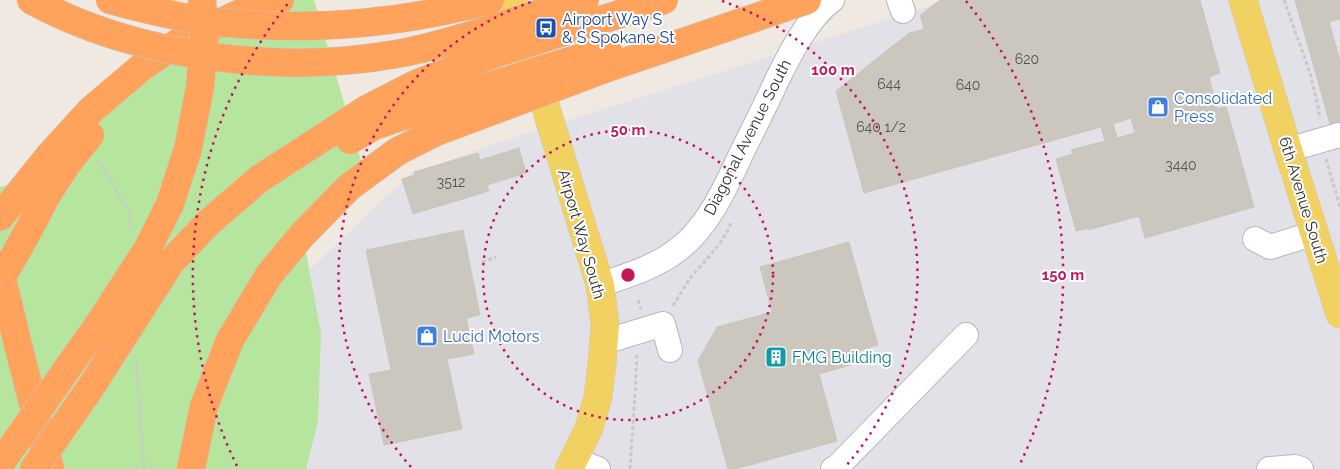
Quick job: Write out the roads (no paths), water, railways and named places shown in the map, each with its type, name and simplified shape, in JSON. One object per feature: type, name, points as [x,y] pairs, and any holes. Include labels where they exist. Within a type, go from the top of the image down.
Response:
[{"type":"highway","points":[[31,0],[74,20],[153,46],[255,61],[300,63],[335,62],[413,51],[585,0]]},
{"type":"highway","points":[[110,0],[205,21],[280,27],[371,23],[423,15],[490,0]]},
{"type":"highway","points":[[0,464],[103,318],[148,248],[170,204],[188,149],[200,87],[204,38],[202,0]]},
{"type":"highway","points":[[0,217],[49,156],[91,110],[143,66],[178,42],[247,10],[280,0]]},
{"type":"highway","points":[[34,469],[91,387],[171,262],[208,223],[259,178],[367,109],[418,84],[494,54],[664,0]]},
{"type":"highway","points":[[91,387],[180,272],[259,198],[320,157],[374,126],[496,84],[769,0]]},
{"type":"highway","points":[[191,469],[204,406],[230,340],[269,275],[302,235],[350,187],[398,151],[436,132],[610,67],[823,0]]},
{"type":"highway","points":[[0,281],[47,195],[67,164],[143,66]]},
{"type":"highway","points":[[0,270],[20,357],[50,469]]},
{"type":"main road","name":"Airport Way South","points":[[513,0],[600,285],[604,342],[598,397],[580,466]]},
{"type":"main road","name":"6th Avenue South","points":[[1243,0],[1340,314]]},
{"type":"street","name":"Diagonal Avenue South","points":[[600,285],[635,273],[656,263],[677,251],[696,233],[728,180],[793,47],[813,20],[823,0]]},
{"type":"street","points":[[1288,150],[1330,137]]},
{"type":"street","points":[[1256,239],[1270,246],[1315,233]]},
{"type":"street","points":[[604,342],[663,324],[670,350]]},
{"type":"street","points":[[833,469],[966,335]]},
{"type":"street","points":[[1269,469],[1295,467],[1301,469]]},
{"type":"place","name":"Airport Way S & S Spokane St","points":[[546,28]]},
{"type":"place","name":"Consolidated Press","points":[[1158,107]]},
{"type":"place","name":"Lucid Motors","points":[[427,336]]},
{"type":"place","name":"FMG Building","points":[[776,357]]}]
